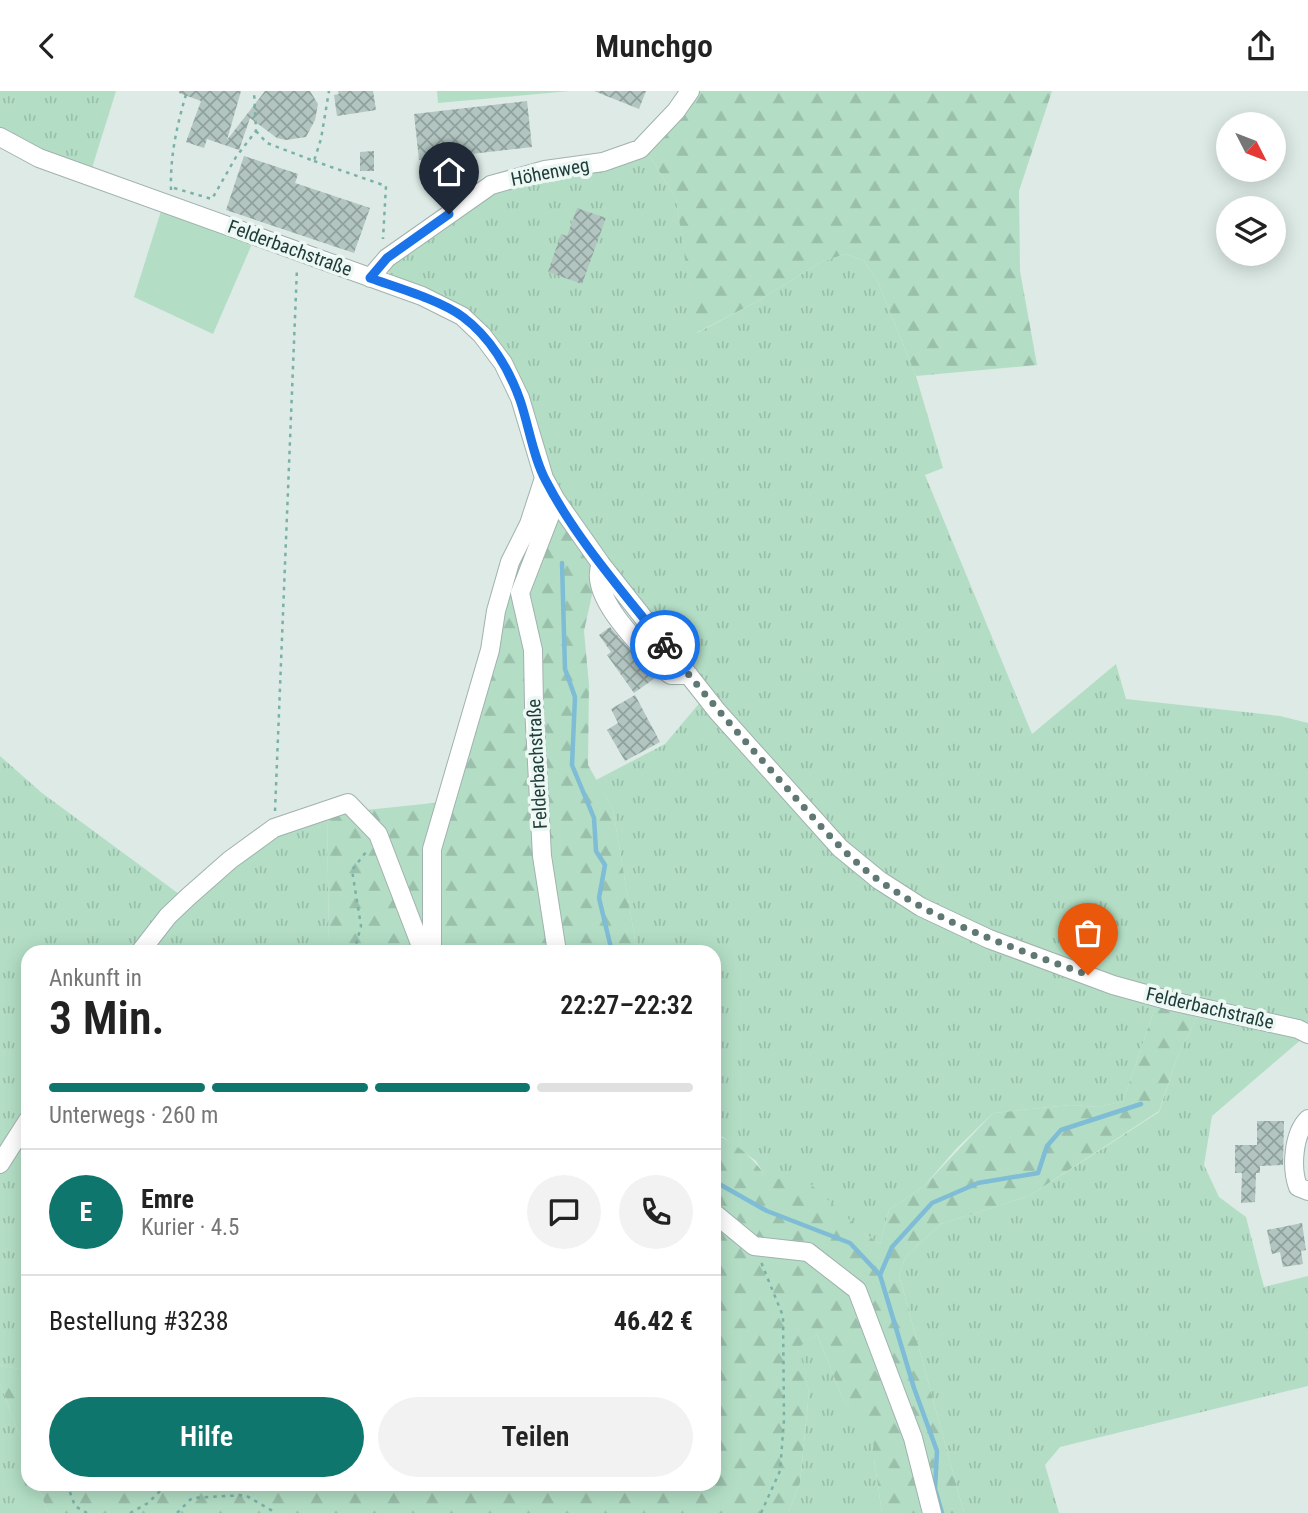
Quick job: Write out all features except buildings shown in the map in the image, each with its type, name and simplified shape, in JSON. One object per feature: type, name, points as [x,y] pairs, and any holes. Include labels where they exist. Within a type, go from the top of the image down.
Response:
[{"type":"street","name":"Höhenweg","points":[[376,271],[387,258],[491,185],[545,170],[603,162],[640,149],[676,111],[690,91]]},
{"type":"street","name":"Felderbachstraße","points":[[0,137],[38,158],[171,195],[297,251],[376,271],[462,316],[482,335],[503,363],[520,398],[544,478],[556,500],[601,564],[717,711],[840,848],[879,880],[921,907],[989,939],[1113,985],[1171,1001],[1298,1029],[1308,1034]]},
{"type":"street","points":[[429,945],[432,849],[490,650],[496,611],[510,562],[529,524],[544,478]]},
{"type":"street","name":"Felderbachstraße","points":[[556,500],[520,593],[533,650],[542,856],[556,945]]},
{"type":"street","points":[[145,945],[168,916],[188,897],[230,860],[274,828],[348,803],[378,834],[423,945]]},
{"type":"street","points":[[1308,1119],[1298,1133],[1295,1179],[1298,1187],[1308,1191]]},
{"type":"street","points":[[0,1164],[21,1131]]},
{"type":"street","points":[[721,1219],[754,1246],[808,1252],[857,1290],[913,1438],[932,1513]]},
{"type":"path","points":[[187,91],[170,167],[171,195],[212,199],[236,157],[256,131]]},
{"type":"path","points":[[254,91],[256,131],[267,143],[386,186],[376,271]]},
{"type":"path","points":[[314,161],[321,139],[329,91]]},
{"type":"path","points":[[274,828],[297,251]]},
{"type":"path","points":[[356,945],[361,926],[352,870],[366,852]]},
{"type":"path","points":[[754,1246],[783,1316],[784,1420],[780,1471],[761,1513]]},
{"type":"path","points":[[70,1491],[76,1513]]},
{"type":"path","points":[[130,1513],[148,1503],[160,1491]]},
{"type":"path","points":[[177,1513],[192,1498],[245,1495],[276,1513]]},
{"type":"path","points":[[75,1506],[87,1513]]},
{"type":"green space","points":[[0,91],[116,91],[92,168],[37,151],[0,130]]},
{"type":"green space","points":[[437,91],[570,91],[438,103]]},
{"type":"green space","points":[[695,91],[1052,91],[1019,191],[1020,271],[1037,365],[916,376],[878,282],[864,261],[845,254],[821,262],[758,301],[696,333],[676,199],[647,151]]},
{"type":"green space","points":[[647,151],[676,199],[697,333],[758,301],[821,262],[845,254],[864,261],[878,282],[916,376],[943,468],[925,475],[1032,734],[1116,664],[1126,699],[1280,716],[1308,723],[1308,1027],[1121,981],[1008,938],[943,909],[896,883],[849,846],[728,714],[616,572],[553,481],[515,372],[498,340],[465,311],[390,278],[388,267],[495,191]]},
{"type":"green space","points":[[162,208],[252,244],[213,334],[134,297]]},
{"type":"green space","points":[[543,496],[597,572],[584,631],[589,685],[588,765],[613,809],[636,945],[325,945],[329,943],[327,814],[453,801],[501,610]]},
{"type":"green space","points":[[702,700],[876,887],[1156,1005],[1123,1101],[1100,1107],[1070,1105],[993,1113],[957,1148],[924,1186],[889,1210],[880,1244],[767,1180],[756,1161],[721,1136],[721,945],[636,945],[613,809],[596,780],[665,744]]},
{"type":"green space","points":[[0,756],[42,793],[183,897],[143,945],[21,945],[21,1125],[0,1159]]},
{"type":"green space","points":[[327,814],[329,944],[150,945],[176,912],[275,832]]},
{"type":"green space","points":[[1156,1005],[1197,1017],[1178,1055],[1159,1111],[1029,1196],[941,1224],[906,1256],[899,1275],[964,1513],[882,1513],[873,1435],[842,1397],[817,1334],[799,1347],[809,1392],[800,1483],[788,1513],[48,1513],[40,1491],[721,1491],[721,1138],[745,1152],[767,1179],[805,1179],[864,1233],[880,1244],[889,1210],[924,1186],[993,1113],[1070,1105],[1100,1107],[1123,1101]]},
{"type":"green space","points":[[1197,1017],[1303,1038],[1212,1116],[1204,1165],[1219,1197],[1246,1217],[1264,1287],[1308,1276],[1308,1386],[1060,1447],[1045,1465],[1059,1513],[964,1513],[899,1275],[906,1256],[941,1224],[1029,1196],[1159,1112],[1178,1055]]},
{"type":"green space","points":[[21,1138],[21,1370],[0,1365],[0,1172]]},
{"type":"green space","points":[[817,1334],[842,1397],[874,1435],[874,1459],[882,1513],[788,1513],[800,1483],[809,1392],[798,1347]]},
{"type":"green space","points":[[0,1365],[21,1370],[21,1440],[0,1383]]},
{"type":"green space","points":[[0,1383],[21,1440],[21,1491],[40,1491],[48,1513],[0,1513]]},
{"type":"waterway","points":[[562,563],[565,669],[575,697],[572,765],[594,818],[596,851],[605,865],[599,898],[610,945]]},
{"type":"waterway","points":[[880,1275],[892,1247],[932,1203],[978,1183],[1038,1173],[1047,1146],[1061,1130],[1141,1104]]},
{"type":"waterway","points":[[721,1185],[767,1211],[850,1243],[880,1275],[914,1388],[937,1451],[935,1489],[942,1513]]},
{"type":"way so far","points":[[665,645],[717,711],[840,848],[879,880],[921,907],[989,939],[1088,975]]},
{"type":"route","points":[[449,214],[387,258],[370,278],[422,296],[462,316],[482,335],[503,363],[520,398],[544,478],[556,500],[601,564],[665,645]]}]
